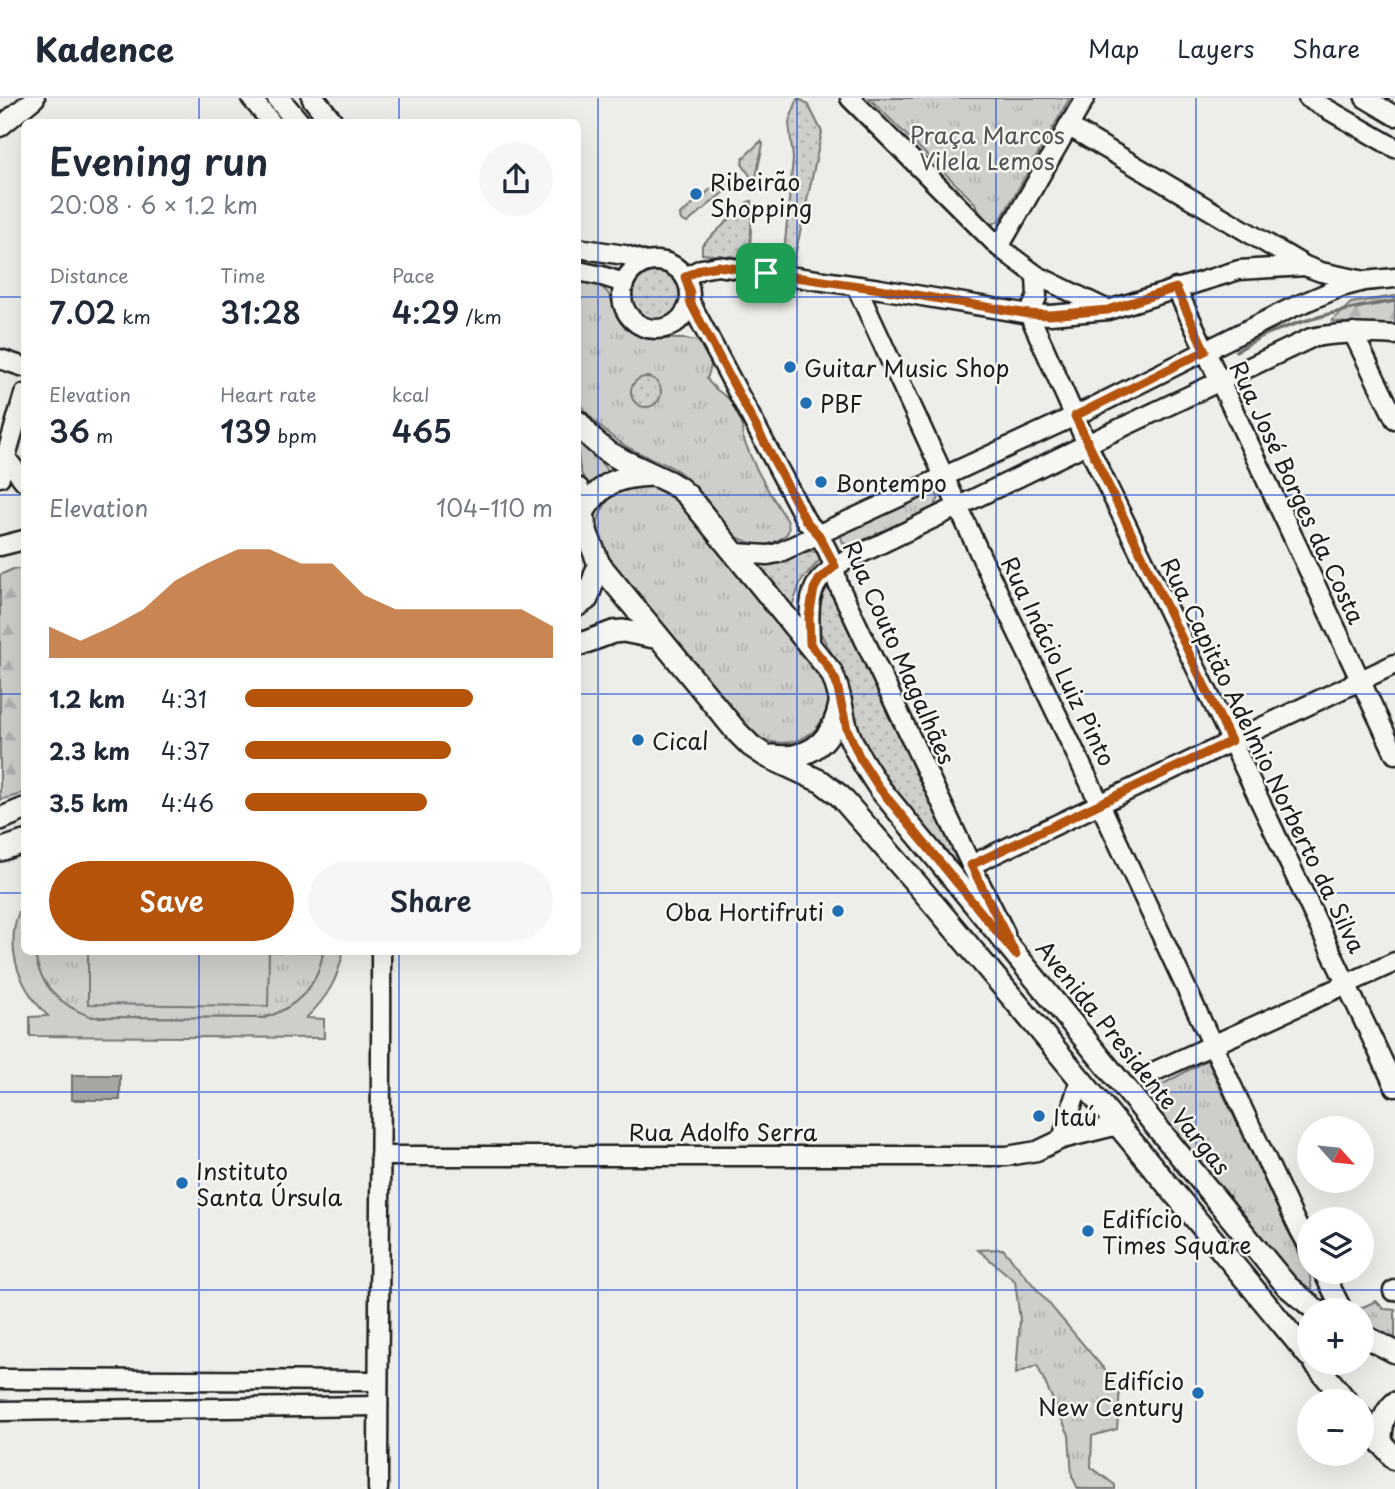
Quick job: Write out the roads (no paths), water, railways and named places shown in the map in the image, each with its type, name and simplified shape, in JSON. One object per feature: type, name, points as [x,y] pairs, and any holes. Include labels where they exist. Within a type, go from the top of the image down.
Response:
[{"type":"main road","points":[[278,98],[296,119]]},
{"type":"main road","points":[[313,98],[330,119]]},
{"type":"main road","name":"Avenida Presidente Vargas","points":[[581,426],[606,451],[680,488],[735,553],[831,672],[836,681],[847,729],[860,758],[880,789],[1287,1286],[1301,1298]]},
{"type":"main road","points":[[583,513],[589,501],[612,481],[655,475]]},
{"type":"main road","points":[[581,503],[587,534],[599,564],[741,736],[766,756],[822,782],[840,796],[921,888],[1297,1341]]},
{"type":"main road","points":[[581,603],[587,599],[599,564]]},
{"type":"main road","points":[[581,644],[623,631],[659,638]]},
{"type":"main road","points":[[766,756],[791,757],[814,748],[829,736],[841,704]]},
{"type":"main road","points":[[0,818],[21,810]]},
{"type":"main road","points":[[0,850],[21,843]]},
{"type":"main road","points":[[1374,1341],[1395,1352]]},
{"type":"main road","points":[[1325,1375],[1336,1389]]},
{"type":"main road","points":[[1381,1443],[1383,1419],[1395,1403]]},
{"type":"main road","points":[[1374,1434],[1395,1459]]},
{"type":"street","points":[[251,98],[268,119]]},
{"type":"street","points":[[850,98],[999,247],[1036,275],[1108,310]]},
{"type":"street","points":[[999,247],[1085,98]]},
{"type":"street","points":[[1308,98],[1395,148]]},
{"type":"street","points":[[1365,98],[1395,116]]},
{"type":"street","points":[[0,127],[30,99]]},
{"type":"street","points":[[1068,127],[1305,266],[1364,281]]},
{"type":"street","points":[[581,248],[625,255],[646,262]]},
{"type":"street","points":[[654,261],[669,263],[678,268],[685,277],[690,302],[686,313],[678,321],[669,327],[647,328],[636,323],[629,315],[622,294],[629,274],[637,267],[654,261]]},
{"type":"street","points":[[685,277],[701,269],[718,266],[1050,315],[1108,310],[1239,270],[1305,266]]},
{"type":"street","points":[[581,272],[624,283]]},
{"type":"street","points":[[1029,314],[1037,297],[1036,275]]},
{"type":"street","points":[[735,553],[779,553],[1075,416],[1289,309],[1341,287],[1364,281],[1395,278]]},
{"type":"street","name":"Rua Inácio Luiz Pinto","points":[[856,286],[1297,1222]]},
{"type":"street","name":"Rua José Borges da Costa","points":[[1176,288],[1395,754]]},
{"type":"street","name":"Rua Couto Magalhães","points":[[690,302],[806,521],[819,535],[835,566],[838,584],[1016,955]]},
{"type":"street","name":"Rua Capitão Adelmio Norberto da Silva","points":[[1029,314],[1087,444],[1395,1087]]},
{"type":"street","points":[[1353,333],[1395,419]]},
{"type":"street","points":[[810,644],[809,617],[814,589],[819,580],[835,566],[1311,338],[1353,333],[1395,335]]},
{"type":"street","points":[[0,359],[21,366]]},
{"type":"street","points":[[0,477],[21,405]]},
{"type":"street","points":[[6,458],[21,477]]},
{"type":"street","points":[[0,546],[21,541]]},
{"type":"street","points":[[971,865],[1395,664]]},
{"type":"street","points":[[377,1489],[381,955]]},
{"type":"street","points":[[1149,1074],[1395,962]]},
{"type":"street","points":[[1062,1139],[1080,1079]]},
{"type":"street","name":"Rua Adolfo Serra","points":[[380,1156],[1007,1156],[1037,1150],[1062,1139],[1118,1125]]},
{"type":"street","points":[[0,1380],[378,1381]]},
{"type":"street","points":[[0,1411],[378,1406]]},
{"type":"waterway","points":[[1236,351],[1269,333],[1300,323],[1395,301]]},
{"type":"place","name":"Ribeirão Shopping","points":[[696,194]]},
{"type":"place","name":"Guitar Music Shop","points":[[790,367]]},
{"type":"place","name":"PBF","points":[[806,403]]},
{"type":"place","name":"Bontempo","points":[[821,482]]},
{"type":"place","name":"Cical","points":[[638,740]]},
{"type":"place","name":"Oba Hortifruti","points":[[838,911]]},
{"type":"place","name":"Itaú","points":[[1039,1116]]},
{"type":"place","name":"Instituto Santa Úrsula","points":[[182,1183]]},
{"type":"place","name":"Edifício Times Square","points":[[1088,1231]]},
{"type":"place","name":"Edifício New Century","points":[[1198,1393]]},
{"type":"park label","name":"Praça Marcos Vilela Lemos","points":[[987,147]]}]
